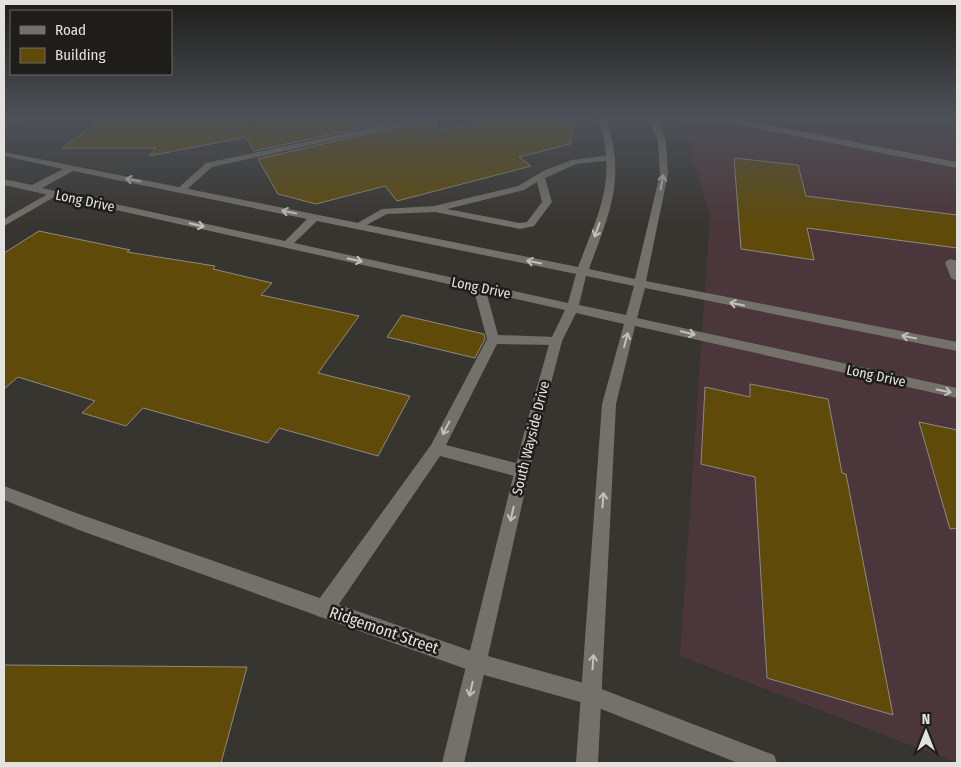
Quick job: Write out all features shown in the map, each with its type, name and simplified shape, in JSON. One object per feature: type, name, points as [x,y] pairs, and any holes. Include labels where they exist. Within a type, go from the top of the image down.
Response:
[{"type":"main road","points":[[4,154],[957,347]]},
{"type":"main road","points":[[181,190],[209,165],[261,154]]},
{"type":"main road","name":"South Wayside Drive","points":[[453,763],[522,471],[556,341],[572,308],[582,272],[608,202],[612,166],[610,154]]},
{"type":"main road","points":[[587,763],[609,404],[640,284],[664,174],[663,154]]},
{"type":"main road","points":[[901,154],[957,165]]},
{"type":"main road","points":[[357,226],[385,211],[434,209],[521,188],[540,177],[575,162],[611,158]]},
{"type":"main road","points":[[32,189],[71,168]]},
{"type":"main road","points":[[434,209],[520,226],[530,224],[547,202],[540,177]]},
{"type":"main road","name":"Long Drive","points":[[4,182],[957,394]]},
{"type":"main road","points":[[4,223],[53,194]]},
{"type":"main road","points":[[286,245],[314,218]]},
{"type":"main road","points":[[957,264],[950,262],[957,278]]},
{"type":"main road","points":[[324,609],[436,449],[493,338],[479,287]]},
{"type":"main road","points":[[493,338],[556,341]]},
{"type":"main road","points":[[436,449],[522,471]]},
{"type":"main road","name":"Ridgemont Street","points":[[4,493],[79,522],[477,663],[590,695],[766,763]]},
{"type":"shaded area","points":[[692,154],[957,154],[957,763],[680,656],[710,216]]},
{"type":"building","points":[[280,154],[532,154],[519,157],[531,166],[397,201],[385,186],[316,204],[278,194],[258,159]]},
{"type":"building","points":[[734,158],[798,165],[806,196],[957,215],[957,248],[807,228],[814,260],[741,249]]},
{"type":"building","points":[[39,231],[130,250],[127,252],[215,266],[213,269],[272,283],[261,295],[359,316],[318,373],[410,396],[378,456],[279,428],[268,443],[143,408],[126,426],[82,413],[95,401],[18,377],[4,389],[4,253]]},
{"type":"building","points":[[402,315],[484,334],[485,339],[475,358],[387,337]]},
{"type":"building","points":[[750,384],[828,399],[842,473],[846,474],[893,715],[767,678],[755,477],[701,464],[705,387],[750,397]]},
{"type":"building","points":[[919,422],[957,430],[957,528],[950,529]]},
{"type":"building","points":[[4,665],[247,667],[221,763],[4,763]]}]
